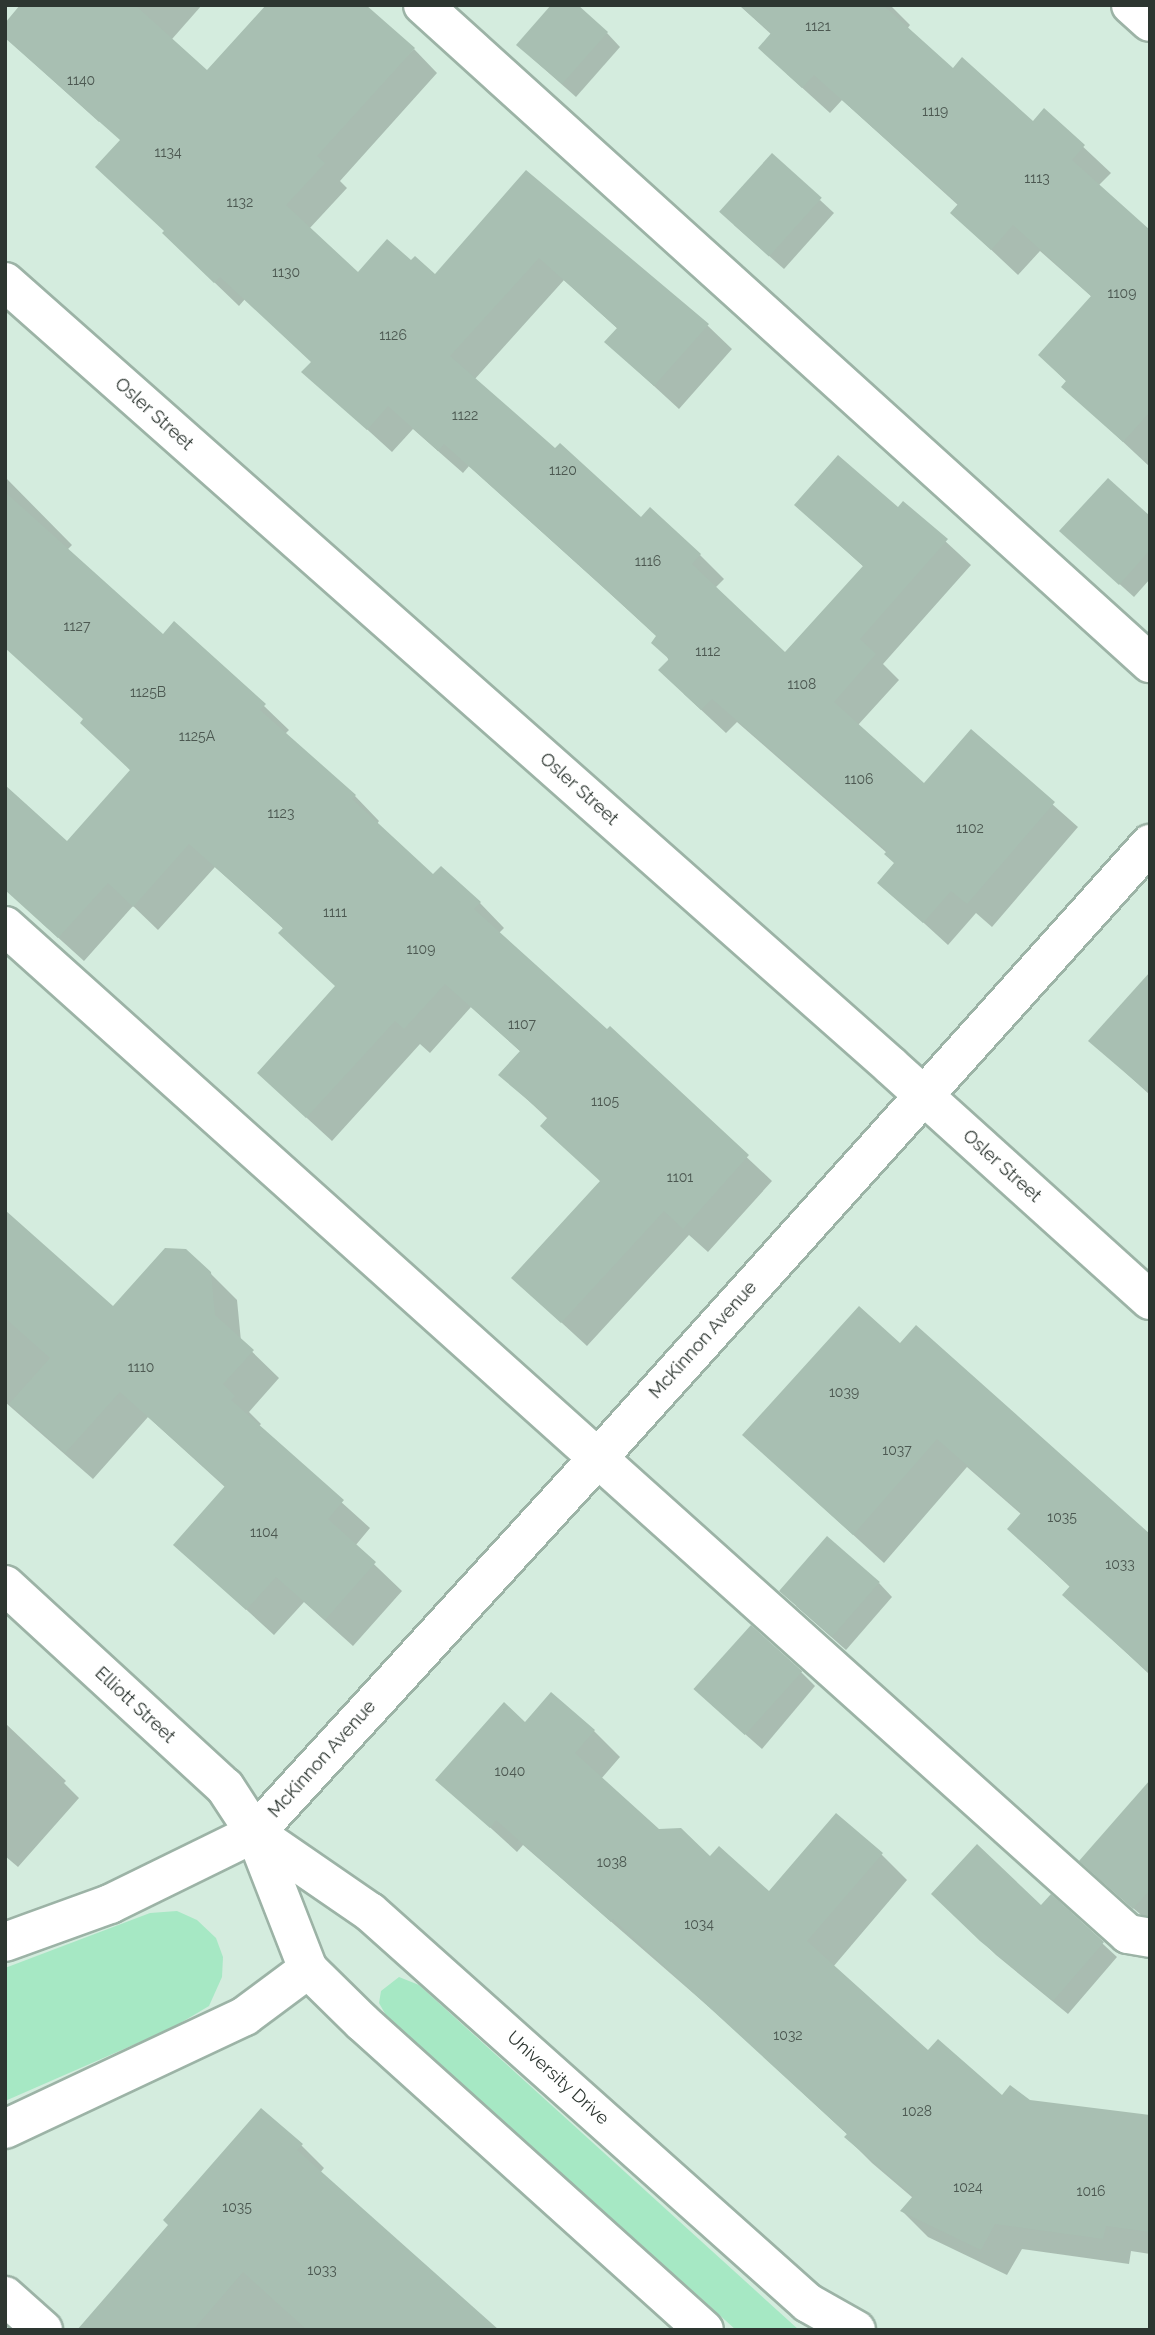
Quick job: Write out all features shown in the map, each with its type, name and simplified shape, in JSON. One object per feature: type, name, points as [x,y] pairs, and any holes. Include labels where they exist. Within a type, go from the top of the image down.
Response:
[{"type":"street","points":[[424,5],[1150,663]]},
{"type":"street","points":[[1131,5],[1150,22]]},
{"type":"street","name":"Osler Street","points":[[5,282],[922,1094],[1150,1300]]},
{"type":"street","name":"McKinnon Avenue","points":[[255,1833],[598,1458],[922,1094],[1150,844]]},
{"type":"street","points":[[5,926],[1128,1934],[1150,1938]]},
{"type":"street","name":"Elliott Street","points":[[5,1585],[225,1787],[255,1833]]},
{"type":"street","points":[[5,1942],[110,1903],[255,1833],[308,1969],[362,2022],[704,2330]]},
{"type":"street","name":"University Drive","points":[[255,1833],[370,1912],[808,2303],[856,2330]]},
{"type":"street","points":[[5,2129],[245,2016],[308,1969]]},
{"type":"street","points":[[5,2296],[43,2330]]},
{"type":"green space","points":[[177,1911],[197,1920],[216,1938],[223,1957],[222,1977],[209,2006],[172,2028],[5,2101],[5,1968],[150,1913]]},
{"type":"green space","points":[[399,1977],[419,1985],[799,2330],[736,2330],[387,2017],[379,2003],[381,1991]]},
{"type":"building","points":[[20,5],[135,5],[207,70],[266,5],[366,5],[415,48],[317,156],[325,163],[286,205],[358,272],[387,239],[411,260],[415,256],[435,274],[526,170],[709,324],[654,386],[604,342],[617,328],[539,258],[450,356],[555,448],[560,443],[641,517],[650,507],[701,554],[692,564],[785,652],[863,566],[794,505],[838,455],[898,507],[903,501],[948,539],[860,639],[876,654],[834,702],[924,783],[971,729],[1055,802],[967,904],[951,891],[923,923],[877,883],[894,863],[884,854],[887,851],[712,699],[701,710],[658,670],[669,659],[651,643],[656,636],[601,585],[444,444],[438,451],[388,406],[367,430],[301,372],[311,362],[220,277],[214,283],[162,233],[164,231],[95,167],[120,140],[5,38],[5,23]]},
{"type":"building","points":[[551,5],[578,5],[608,32],[562,84],[516,45]]},
{"type":"building","points":[[739,5],[883,5],[953,68],[962,57],[1033,121],[1044,108],[1085,145],[1072,160],[1150,230],[1150,412],[1123,442],[1061,387],[1066,381],[1038,355],[1091,296],[1013,225],[991,250],[950,213],[958,204],[814,75],[802,88],[758,48],[771,33]]},
{"type":"building","points":[[772,153],[822,198],[769,257],[719,212]]},
{"type":"building","points":[[1108,478],[1150,516],[1150,550],[1119,585],[1059,531]]},
{"type":"building","points":[[5,492],[163,634],[174,621],[266,704],[260,710],[356,795],[352,799],[433,874],[441,866],[481,902],[474,909],[607,1029],[610,1026],[749,1155],[683,1229],[664,1211],[561,1323],[511,1278],[600,1181],[540,1126],[548,1117],[498,1075],[520,1051],[445,984],[404,1029],[395,1021],[306,1118],[257,1073],[335,986],[278,933],[283,928],[189,844],[133,907],[108,883],[58,938],[5,890],[5,785],[67,841],[130,770],[80,723],[83,719],[5,648]]},
{"type":"building","points":[[1150,972],[1150,1094],[1088,1041]]},
{"type":"building","points":[[5,1210],[113,1306],[165,1248],[186,1249],[211,1272],[215,1315],[254,1350],[223,1384],[235,1396],[231,1400],[344,1500],[328,1519],[376,1562],[325,1620],[276,1577],[246,1610],[173,1545],[225,1486],[120,1392],[65,1453],[9,1404],[50,1358],[5,1318]]},
{"type":"building","points":[[859,1306],[900,1343],[916,1325],[1150,1534],[1150,1674],[1062,1595],[1070,1586],[1007,1529],[1021,1513],[937,1439],[853,1535],[742,1435]]},
{"type":"building","points":[[827,1536],[880,1582],[832,1637],[779,1591]]},
{"type":"building","points":[[751,1625],[802,1671],[745,1735],[693,1689]]},
{"type":"building","points":[[551,1692],[595,1730],[575,1753],[659,1829],[681,1828],[710,1856],[719,1846],[769,1891],[836,1813],[883,1853],[807,1941],[928,2050],[938,2039],[1002,2095],[1010,2085],[1030,2100],[1150,2115],[1150,2232],[1106,2226],[1103,2239],[995,2224],[981,2250],[900,2211],[913,2196],[844,2137],[847,2134],[613,1919],[611,1922],[496,1820],[490,1828],[435,1780],[504,1702],[525,1722]]},
{"type":"building","points":[[1150,1780],[1150,1890],[1133,1909],[1079,1861]]},
{"type":"building","points":[[977,1844],[1041,1905],[1051,1894],[1104,1942],[1053,2001],[980,1941],[931,1894]]},
{"type":"building","points":[[261,2108],[303,2144],[297,2150],[499,2330],[307,2330],[243,2272],[193,2330],[77,2330],[168,2225],[163,2220]]}]
